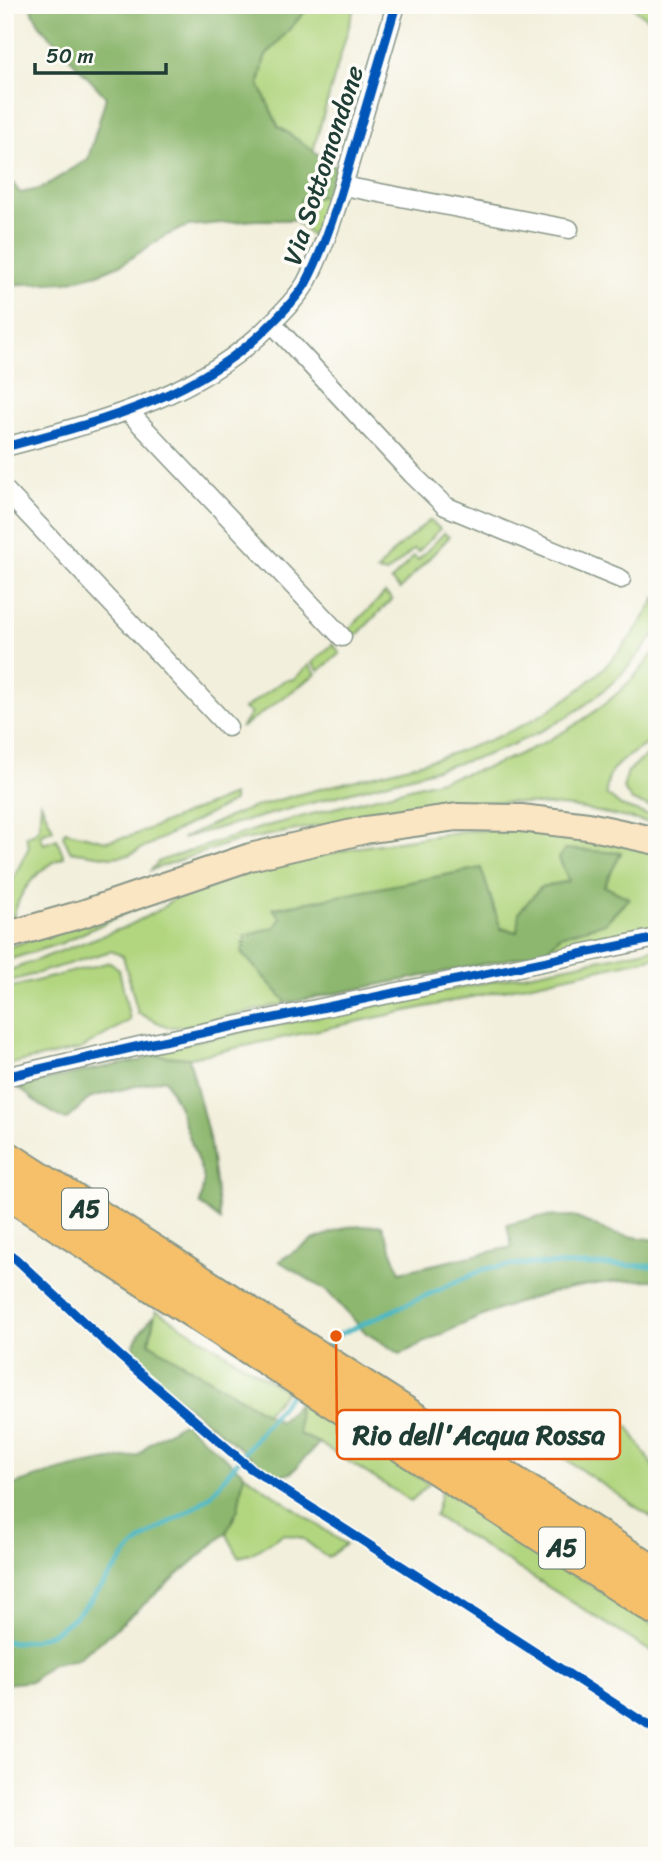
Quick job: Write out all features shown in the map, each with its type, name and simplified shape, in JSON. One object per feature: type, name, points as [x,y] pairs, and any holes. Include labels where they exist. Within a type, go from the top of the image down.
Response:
[{"type":"highway","name":"A5","points":[[5,1157],[172,1280],[472,1475],[657,1609]]},
{"type":"highway","name":"A5","points":[[5,1190],[172,1280]]},
{"type":"highway","name":"A5","points":[[472,1475],[657,1575]]},
{"type":"main road","points":[[5,936],[82,914],[250,857],[365,830],[457,817],[521,818],[588,826],[657,841]]},
{"type":"street","name":"Via Sottomondone","points":[[5,447],[157,401],[194,381],[248,345],[272,323],[305,284],[343,186],[396,5]]},
{"type":"street","name":"Via Sottomondone","points":[[343,186],[569,229]]},
{"type":"street","points":[[272,323],[445,506],[621,579]]},
{"type":"street","points":[[128,411],[342,637]]},
{"type":"street","points":[[5,490],[228,727]]},
{"type":"street","points":[[5,1076],[657,938]]},
{"type":"green space","points":[[29,5],[307,5],[307,9],[265,57],[259,84],[278,126],[340,170],[328,196],[301,199],[295,220],[255,220],[188,226],[165,236],[122,264],[98,274],[66,282],[5,285],[5,172],[20,193],[40,189],[88,159],[106,97],[41,27]]},
{"type":"green space","points":[[307,5],[355,5],[313,151],[278,126],[259,84],[265,57],[307,9]]},
{"type":"green space","points":[[630,5],[650,5],[657,11],[657,26]]},
{"type":"green space","points":[[328,196],[320,232],[311,235],[295,220],[301,199]]},
{"type":"green space","points":[[430,520],[440,529],[418,552],[414,549],[387,573],[377,571],[394,551]]},
{"type":"green space","points":[[444,533],[449,537],[400,589],[391,581],[414,556],[418,560]]},
{"type":"green space","points":[[385,593],[392,599],[356,636],[349,629]]},
{"type":"green space","points":[[657,596],[657,629],[649,642],[605,689],[587,704],[546,729],[481,757],[182,838],[251,808],[431,760],[484,742],[534,719],[581,688],[622,648]]},
{"type":"green space","points":[[333,644],[340,653],[319,671],[312,663]]},
{"type":"green space","points":[[657,648],[657,736],[616,766],[607,783],[606,794],[621,806],[657,818],[657,824],[573,807],[510,802],[458,803],[233,842],[151,870],[159,861],[263,827],[486,768],[510,758],[558,735],[602,706],[623,689]]},
{"type":"green space","points":[[309,665],[316,674],[241,728],[251,713],[244,709],[283,681],[294,679]]},
{"type":"green space","points":[[657,746],[657,809],[632,801],[623,788],[628,771]]},
{"type":"green space","points":[[233,795],[233,802],[129,855],[111,857],[70,851],[63,836],[65,831],[106,841],[131,836]]},
{"type":"green space","points":[[41,803],[53,829],[40,835],[44,844],[57,839],[64,857],[38,873],[20,898],[13,918],[5,920],[5,895],[29,847],[26,836],[39,828]]},
{"type":"green space","points":[[464,831],[565,831],[657,851],[657,928],[545,952],[560,936],[605,923],[629,899],[604,886],[621,853],[559,858],[569,881],[517,932],[371,891],[274,908],[281,918],[275,927],[245,936],[242,953],[287,1003],[182,1027],[168,1027],[138,1013],[123,956],[111,951],[5,983],[5,972],[128,926],[161,909],[174,898],[243,874],[360,847]]},
{"type":"green space","points":[[565,849],[621,853],[604,886],[629,898],[605,923],[560,936],[545,952],[287,1003],[242,953],[245,936],[275,927],[281,918],[273,909],[481,868],[501,929],[517,932],[519,912],[541,887],[569,881],[559,858]]},
{"type":"green space","points":[[141,906],[62,943],[5,961],[5,948]]},
{"type":"green space","points":[[657,948],[657,957],[189,1058],[150,1055],[177,1045]]},
{"type":"green space","points":[[110,962],[119,969],[130,1020],[81,1049],[5,1065],[5,989]]},
{"type":"green space","points":[[150,1055],[189,1058],[209,1137],[220,1220],[200,1204],[204,1179],[178,1105],[165,1079],[91,1097],[66,1120],[41,1106],[18,1087],[143,1060]]},
{"type":"green space","points":[[572,1216],[614,1234],[657,1240],[657,1280],[587,1285],[524,1300],[464,1324],[401,1354],[366,1333],[327,1291],[279,1261],[313,1240],[347,1227],[382,1225],[400,1272],[512,1247],[507,1225],[537,1217]]},
{"type":"green space","points":[[156,1310],[286,1391],[264,1412],[149,1343]]},
{"type":"green space","points":[[154,1315],[149,1343],[280,1422],[298,1404],[299,1434],[319,1443],[291,1473],[276,1477],[142,1370],[133,1355],[133,1348],[138,1335]]},
{"type":"green space","points":[[302,1401],[429,1484],[411,1501],[319,1443],[299,1434],[298,1404]]},
{"type":"green space","points":[[184,1422],[244,1474],[238,1509],[226,1533],[77,1659],[49,1665],[32,1681],[5,1684],[5,1488],[71,1468],[138,1456],[150,1443]]},
{"type":"green space","points":[[628,1426],[657,1473],[657,1521],[562,1457]]},
{"type":"green space","points":[[244,1474],[345,1544],[328,1558],[302,1538],[283,1534],[251,1554],[239,1557],[226,1533],[238,1509]]},
{"type":"green space","points":[[442,1489],[657,1628],[657,1653],[435,1516]]},
{"type":"waterway","points":[[325,1350],[336,1336],[485,1269],[520,1264],[657,1266]]},
{"type":"waterway","points":[[5,1641],[24,1642],[41,1638],[70,1621],[135,1545],[211,1495],[295,1388]]},
{"type":"cycle path","points":[[5,447],[114,415],[184,387],[247,346],[292,302],[306,283],[332,222],[396,5]]},
{"type":"cycle path","points":[[5,1077],[144,1045],[657,938]]},
{"type":"cycle path","points":[[5,1252],[15,1258],[120,1356],[250,1468],[657,1731]]},
{"type":"place","name":"Rio dell'Acqua Rossa","points":[[336,1336]]}]
